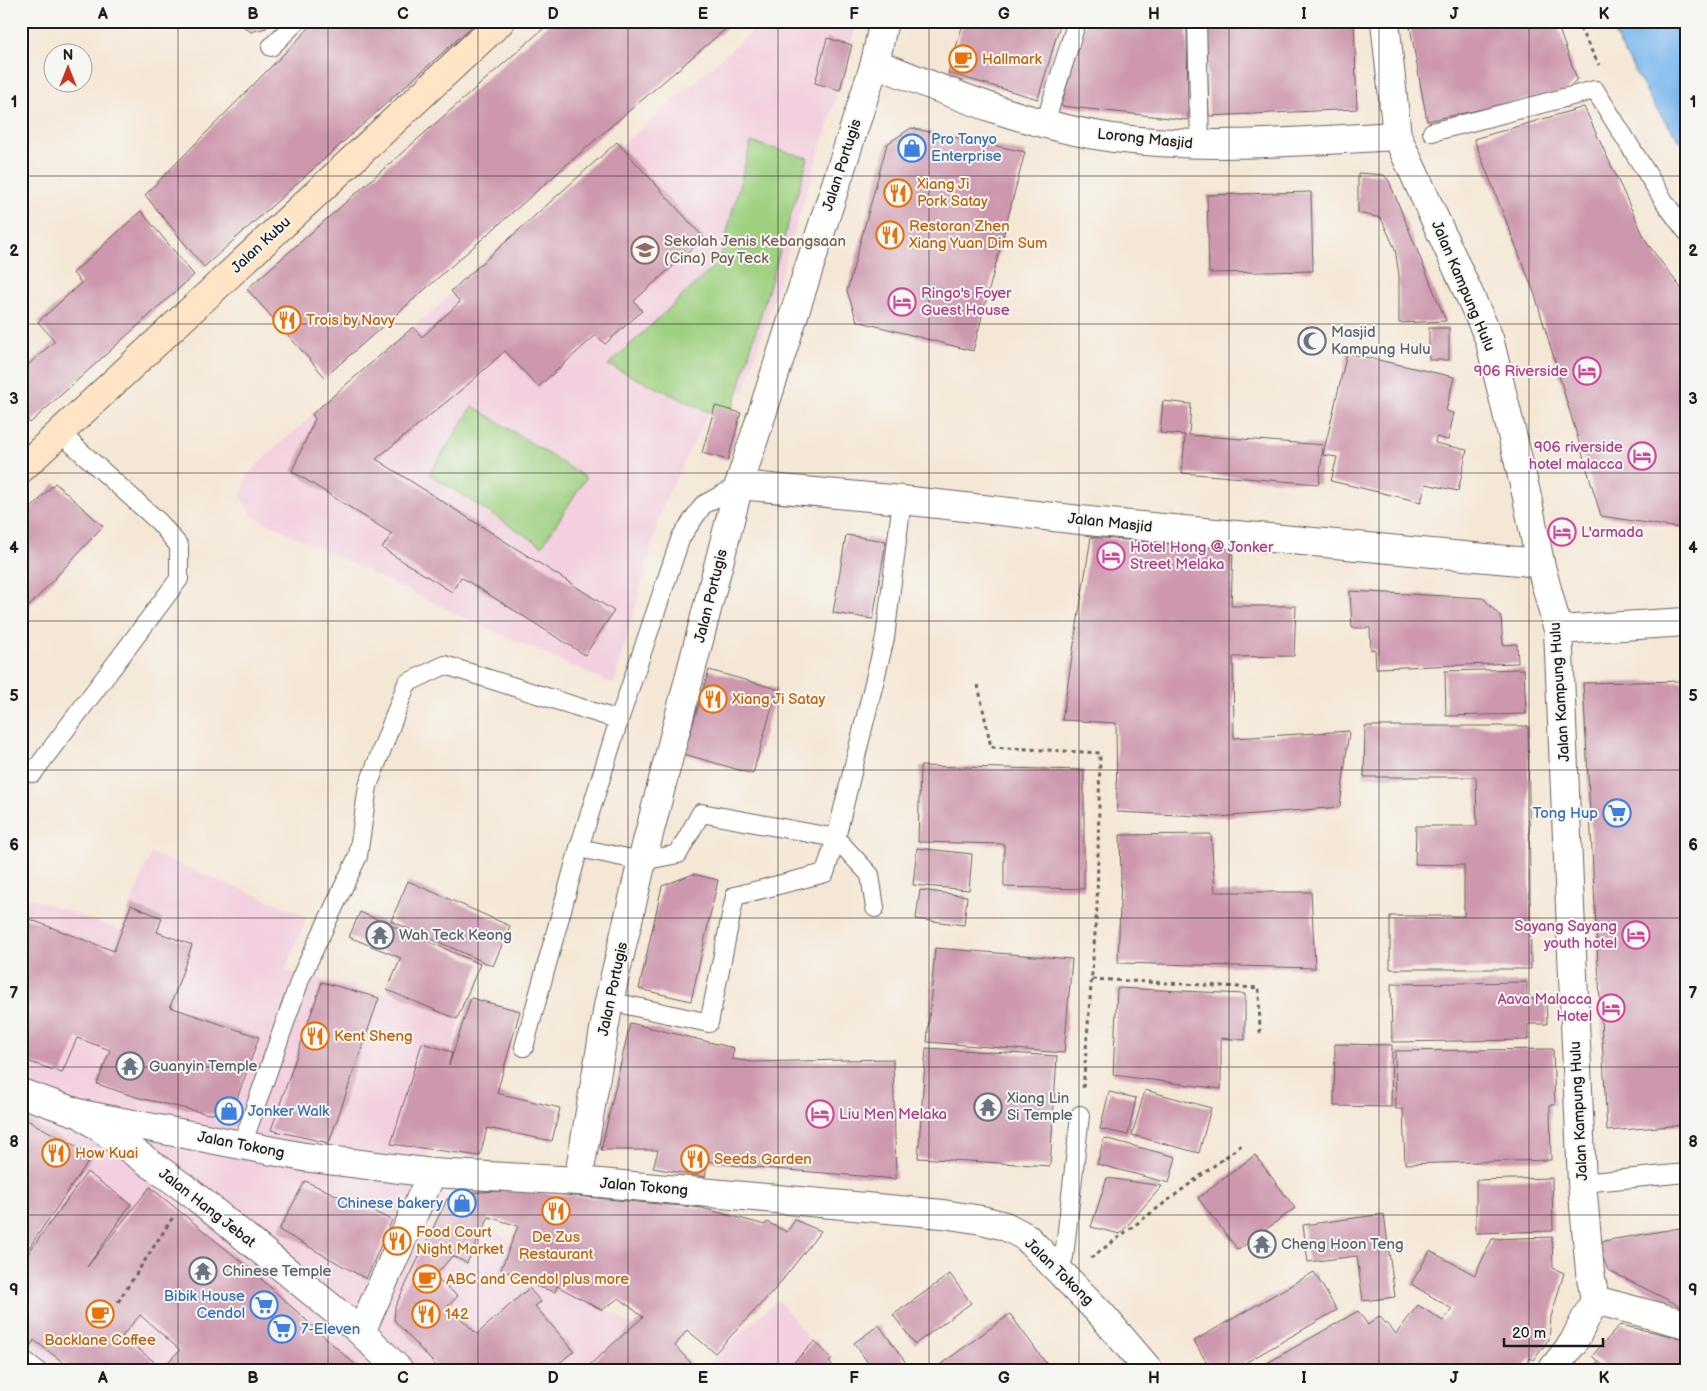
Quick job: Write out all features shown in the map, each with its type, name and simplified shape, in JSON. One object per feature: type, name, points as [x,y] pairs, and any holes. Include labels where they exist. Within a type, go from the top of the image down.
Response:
[{"type":"main road","name":"Jalan Kubu","points":[[21,469],[501,21]]},
{"type":"street","name":"Jalan Portugis","points":[[578,1181],[609,1001],[642,861],[739,485],[875,64],[884,21]]},
{"type":"street","name":"Jalan Kampung Hulu","points":[[1385,21],[1397,136],[1489,338],[1527,497],[1540,563],[1558,630],[1582,1183],[1590,1272],[1595,1300]]},
{"type":"street","name":"Lorong Masjid","points":[[875,64],[990,109],[1112,138],[1200,145],[1397,136]]},
{"type":"street","name":"Jalan Masjid","points":[[739,485],[902,500],[1098,522],[1540,563]]},
{"type":"street","points":[[1558,630],[1686,622]]},
{"type":"street","name":"Jalan Hang Jebat","points":[[21,1093],[81,1114],[190,1192],[361,1332],[398,1370]]},
{"type":"street","name":"Jalan Tokong","points":[[81,1114],[304,1157],[432,1173],[578,1181],[943,1214],[982,1220],[1005,1226],[1026,1237],[1059,1261],[1149,1370]]},
{"type":"street","points":[[361,1332],[432,1173]]},
{"type":"street","points":[[1552,1370],[1573,1343],[1595,1300],[1686,1324]]},
{"type":"lane","points":[[271,47],[297,21]]},
{"type":"lane","points":[[1045,123],[1077,21]]},
{"type":"lane","points":[[1197,21],[1200,145]]},
{"type":"lane","points":[[1432,132],[1595,90],[1666,204],[1686,231]]},
{"type":"lane","points":[[21,765],[33,773],[178,579],[178,546],[159,522],[60,433]]},
{"type":"lane","points":[[524,1047],[579,848],[619,720],[681,536],[703,505],[739,485]]},
{"type":"lane","points":[[609,1001],[709,1023],[735,896],[826,873],[885,638],[902,500]]},
{"type":"lane","points":[[242,1145],[301,977],[358,856],[368,786],[407,683],[445,665],[619,720]]},
{"type":"lane","points":[[579,848],[642,861],[678,854],[701,813],[836,838],[870,876],[875,908]]},
{"type":"lane","points":[[1059,1261],[1080,1115]]},
{"type":"lane","points":[[1582,1183],[1686,1173]]},
{"type":"lane","points":[[21,1358],[37,1370]]},
{"type":"path","points":[[978,685],[991,747],[1100,753],[1097,906],[1080,1115]]},
{"type":"path","points":[[1092,979],[1259,988],[1260,1035]]},
{"type":"path","points":[[1059,1261],[1078,1267],[1243,1144]]},
{"type":"path","points":[[118,1302],[190,1192]]},
{"type":"shaded area","name":"Sekolah Jenis Kebangsaan (Cina) Pay Teck","points":[[764,21],[857,21],[833,108],[744,392],[713,403],[663,505],[614,684],[471,621],[253,516],[241,498],[247,475],[275,448]]},
{"type":"shaded area","name":"Jonker Walk","points":[[151,853],[307,916],[285,971],[462,1010],[427,1154],[443,1195],[696,1370],[60,1370],[21,1340],[21,895],[121,930]]},
{"type":"shaded area","points":[[778,1299],[832,1370],[701,1370]]},
{"type":"green space","points":[[751,142],[808,158],[732,411],[713,414],[608,365],[719,262]]},
{"type":"green space","points":[[473,406],[586,478],[542,546],[429,474]]},
{"type":"water","points":[[1607,21],[1686,21],[1686,149],[1656,109]]},
{"type":"building","points":[[236,21],[273,21],[266,28],[251,32]]},
{"type":"building","points":[[316,21],[478,21],[204,267],[145,195]]},
{"type":"building","points":[[552,21],[735,21],[603,133],[325,377],[247,289]]},
{"type":"building","points":[[964,21],[1061,21],[1038,99],[948,73]]},
{"type":"building","points":[[1086,21],[1187,21],[1188,120],[1061,106]]},
{"type":"building","points":[[1206,21],[1354,21],[1357,109],[1209,116]]},
{"type":"building","points":[[1409,21],[1556,21],[1577,79],[1566,91],[1427,121]]},
{"type":"building","points":[[827,38],[852,45],[840,90],[815,83]]},
{"type":"building","points":[[1584,107],[1647,243],[1686,295],[1686,529],[1601,516],[1535,295],[1474,139]]},
{"type":"building","points":[[911,128],[1025,152],[973,351],[857,321],[847,291],[887,144]]},
{"type":"building","points":[[617,142],[704,238],[634,301],[642,311],[605,344],[596,335],[538,387],[505,351],[466,386],[376,459],[614,611],[585,655],[461,577],[452,592],[382,548],[392,534],[292,471],[315,419],[312,414],[413,327],[422,337],[460,302],[451,291]]},
{"type":"building","points":[[1358,173],[1384,175],[1389,181],[1446,321],[1399,323],[1399,275],[1395,249],[1381,218],[1358,213]]},
{"type":"building","points":[[1311,192],[1313,271],[1209,273],[1207,195]]},
{"type":"building","points":[[141,211],[194,275],[30,423],[21,412],[21,371],[55,341],[38,322],[81,283],[73,273]]},
{"type":"building","points":[[1429,328],[1449,328],[1449,360],[1429,360]]},
{"type":"building","points":[[1347,353],[1454,377],[1446,411],[1454,413],[1448,440],[1436,437],[1435,443],[1467,450],[1458,491],[1426,484],[1421,502],[1331,481],[1337,457],[1323,455]]},
{"type":"building","points":[[1163,401],[1191,404],[1189,435],[1323,445],[1319,484],[1182,473],[1185,435],[1160,433]]},
{"type":"building","points":[[715,406],[741,413],[728,460],[702,453]]},
{"type":"building","points":[[55,483],[103,526],[21,615],[21,519]]},
{"type":"building","points":[[846,535],[886,541],[873,619],[833,613]]},
{"type":"building","points":[[1091,537],[1233,549],[1231,606],[1296,606],[1294,656],[1233,657],[1234,738],[1349,731],[1340,807],[1219,817],[1117,812],[1116,723],[1062,720]]},
{"type":"building","points":[[1350,591],[1483,598],[1501,617],[1503,645],[1517,644],[1518,663],[1376,668],[1375,649],[1371,650],[1370,628],[1352,628]]},
{"type":"building","points":[[1524,669],[1526,714],[1446,716],[1445,671]]},
{"type":"building","points":[[709,670],[777,689],[753,774],[684,754]]},
{"type":"building","points":[[1686,681],[1686,1125],[1607,1131],[1583,683]]},
{"type":"building","points":[[1365,726],[1528,726],[1531,969],[1390,969],[1390,916],[1464,916],[1464,865],[1415,864],[1416,826],[1477,826],[1476,777],[1364,777]]},
{"type":"building","points":[[920,766],[1084,770],[1084,889],[1004,887],[1004,844],[918,842]]},
{"type":"building","points":[[1211,834],[1215,892],[1311,892],[1315,968],[1118,963],[1121,875],[1120,835]]},
{"type":"building","points":[[917,848],[972,854],[969,890],[913,885]]},
{"type":"building","points":[[693,874],[718,880],[691,1001],[639,989],[662,886]]},
{"type":"building","points":[[408,881],[510,926],[493,966],[391,921]]},
{"type":"building","points":[[920,890],[967,896],[964,925],[916,919]]},
{"type":"building","points":[[131,905],[162,918],[157,932],[192,945],[170,1007],[259,1037],[234,1107],[226,1113],[209,1114],[139,1098],[97,1084],[110,1050],[77,1038],[62,1073],[21,1059],[21,916],[114,951]]},
{"type":"building","points":[[360,912],[480,964],[457,1019],[387,990],[401,958],[349,937]]},
{"type":"building","points":[[935,948],[1072,959],[1064,1053],[927,1042]]},
{"type":"building","points":[[322,982],[379,998],[329,1143],[271,1130]]},
{"type":"building","points":[[1527,982],[1527,999],[1546,999],[1547,1024],[1528,1024],[1528,1040],[1392,1042],[1391,984]]},
{"type":"building","points":[[1117,988],[1245,994],[1245,1040],[1221,1038],[1221,1089],[1113,1075]]},
{"type":"building","points":[[471,998],[520,1011],[497,1093],[560,1108],[552,1141],[487,1128],[480,1156],[391,1144],[422,1043],[452,1052],[449,1065]]},
{"type":"building","points":[[630,1023],[734,1048],[732,1059],[752,1062],[893,1059],[896,1179],[740,1166],[708,1161],[705,1177],[653,1168],[658,1150],[601,1150]]},
{"type":"building","points":[[1335,1044],[1392,1045],[1391,1107],[1334,1106]]},
{"type":"building","name":"Xiang Lin Si Temple","points":[[926,1048],[1057,1056],[1050,1166],[918,1158]]},
{"type":"building","points":[[1553,1049],[1555,1105],[1550,1105],[1551,1160],[1405,1164],[1403,1109],[1396,1109],[1395,1051]]},
{"type":"building","points":[[1145,1090],[1211,1108],[1199,1153],[1132,1135]]},
{"type":"building","points":[[1109,1092],[1136,1098],[1128,1135],[1100,1129]]},
{"type":"building","points":[[21,1117],[93,1155],[21,1259]]},
{"type":"building","points":[[1104,1138],[1176,1157],[1169,1183],[1097,1164]]},
{"type":"building","points":[[1255,1155],[1295,1208],[1238,1250],[1198,1198]]},
{"type":"building","points":[[87,1172],[131,1204],[87,1267],[150,1187],[249,1268],[361,1370],[73,1370],[34,1340],[29,1348],[21,1343],[21,1263]],"holes":[[[140,1315],[180,1350],[162,1368],[122,1336]]]},
{"type":"building","points":[[1107,1178],[1162,1186],[1120,1234],[1091,1227]]},
{"type":"building","points":[[1552,1178],[1553,1231],[1476,1233],[1476,1180]]},
{"type":"building","points":[[305,1181],[392,1220],[366,1279],[279,1230]]},
{"type":"building","points":[[512,1190],[702,1208],[765,1225],[767,1222],[787,1232],[795,1220],[821,1231],[777,1287],[715,1353],[687,1330],[675,1346],[691,1363],[684,1370],[584,1370],[643,1317],[619,1298],[602,1310],[557,1286],[555,1292],[536,1286],[501,1269],[518,1226],[489,1217],[467,1263],[452,1256],[434,1277],[458,1296],[448,1306],[477,1334],[529,1288],[541,1302],[535,1306],[574,1351],[551,1370],[440,1370],[394,1320],[395,1307],[447,1199],[468,1193]]},
{"type":"building","points":[[1384,1214],[1395,1297],[1363,1301],[1357,1256],[1308,1262],[1303,1225]]},
{"type":"building","points":[[1686,1227],[1686,1309],[1608,1270],[1597,1242]]},
{"type":"building","points":[[1552,1237],[1553,1268],[1564,1273],[1551,1317],[1549,1339],[1534,1360],[1530,1358],[1521,1370],[1255,1370],[1358,1311],[1368,1325],[1379,1316],[1396,1334],[1418,1305],[1443,1321],[1452,1309],[1411,1284],[1430,1251],[1475,1275],[1492,1239]]},
{"type":"building","points":[[1314,1272],[1337,1310],[1233,1370],[1211,1370],[1194,1341]]},
{"type":"building","points":[[950,1274],[971,1303],[915,1344],[893,1315]]},
{"type":"building","points":[[1010,1314],[1051,1370],[933,1370]]},
{"type":"building","points":[[879,1325],[911,1370],[873,1370],[854,1343]]},
{"type":"building","points":[[1620,1325],[1686,1339],[1686,1370],[1609,1370],[1592,1356]]},
{"type":"building","points":[[815,1341],[832,1359],[829,1362],[836,1370],[786,1370]]},
{"type":"place","name":"Hallmark","points":[[963,59]]},
{"type":"place","name":"Pro Tanyo Enterprise","points":[[912,148]]},
{"type":"place","name":"Xiang Ji Pork Satay","points":[[898,193]]},
{"type":"place","name":"Restoran Zhen Xiang Yuan Dim Sum","points":[[890,235]]},
{"type":"place","name":"Sekolah Jenis Kebangsaan (Cina) Pay Teck","points":[[645,250]]},
{"type":"place","name":"Ringo's Foyer Guest House","points":[[902,302]]},
{"type":"place","name":"Trois by Navy","points":[[287,320]]},
{"type":"place","name":"Masjid Kampung Hulu","points":[[1312,341]]},
{"type":"place","name":"906 Riverside","points":[[1587,371]]},
{"type":"place","name":"906 riverside hotel malacca","points":[[1642,456]]},
{"type":"place","name":"L'armada","points":[[1562,532]]},
{"type":"place","name":"Hotel Hong @ Jonker Street Melaka","points":[[1111,556]]},
{"type":"place","name":"Xiang Ji Satay","points":[[713,699]]},
{"type":"place","name":"Tong Hup","points":[[1617,813]]},
{"type":"place","name":"Wah Teck Keong","points":[[380,935]]},
{"type":"place","name":"Sayang Sayang youth hotel","points":[[1636,935]]},
{"type":"place","name":"Aava Malacca Hotel","points":[[1611,1008]]},
{"type":"place","name":"Kent Sheng","points":[[315,1036]]},
{"type":"place","name":"Guanyin Temple","points":[[130,1066]]},
{"type":"place","name":"Xiang Lin Si Temple","points":[[988,1107]]},
{"type":"place","name":"Jonker Walk","points":[[229,1111]]},
{"type":"place","name":"Liu Men Melaka","points":[[820,1114]]},
{"type":"place","name":"How Kuai","points":[[56,1153]]},
{"type":"place","name":"Seeds Garden","points":[[695,1159]]},
{"type":"place","name":"Chinese bakery","points":[[462,1203]]},
{"type":"place","name":"De Zus Restaurant","points":[[556,1211]]},
{"type":"place","name":"Food Court Night Market","points":[[397,1241]]},
{"type":"place","name":"Cheng Hoon Teng","points":[[1262,1244]]},
{"type":"place","name":"Chinese Temple","points":[[203,1271]]},
{"type":"place","name":"ABC and Cendol plus more","points":[[427,1279]]},
{"type":"place","name":"Bibik House Cendol","points":[[264,1305]]},
{"type":"place","name":"Backlane Coffee","points":[[100,1314]]},
{"type":"place","name":"142","points":[[426,1314]]},
{"type":"place","name":"7-Eleven","points":[[282,1329]]}]
